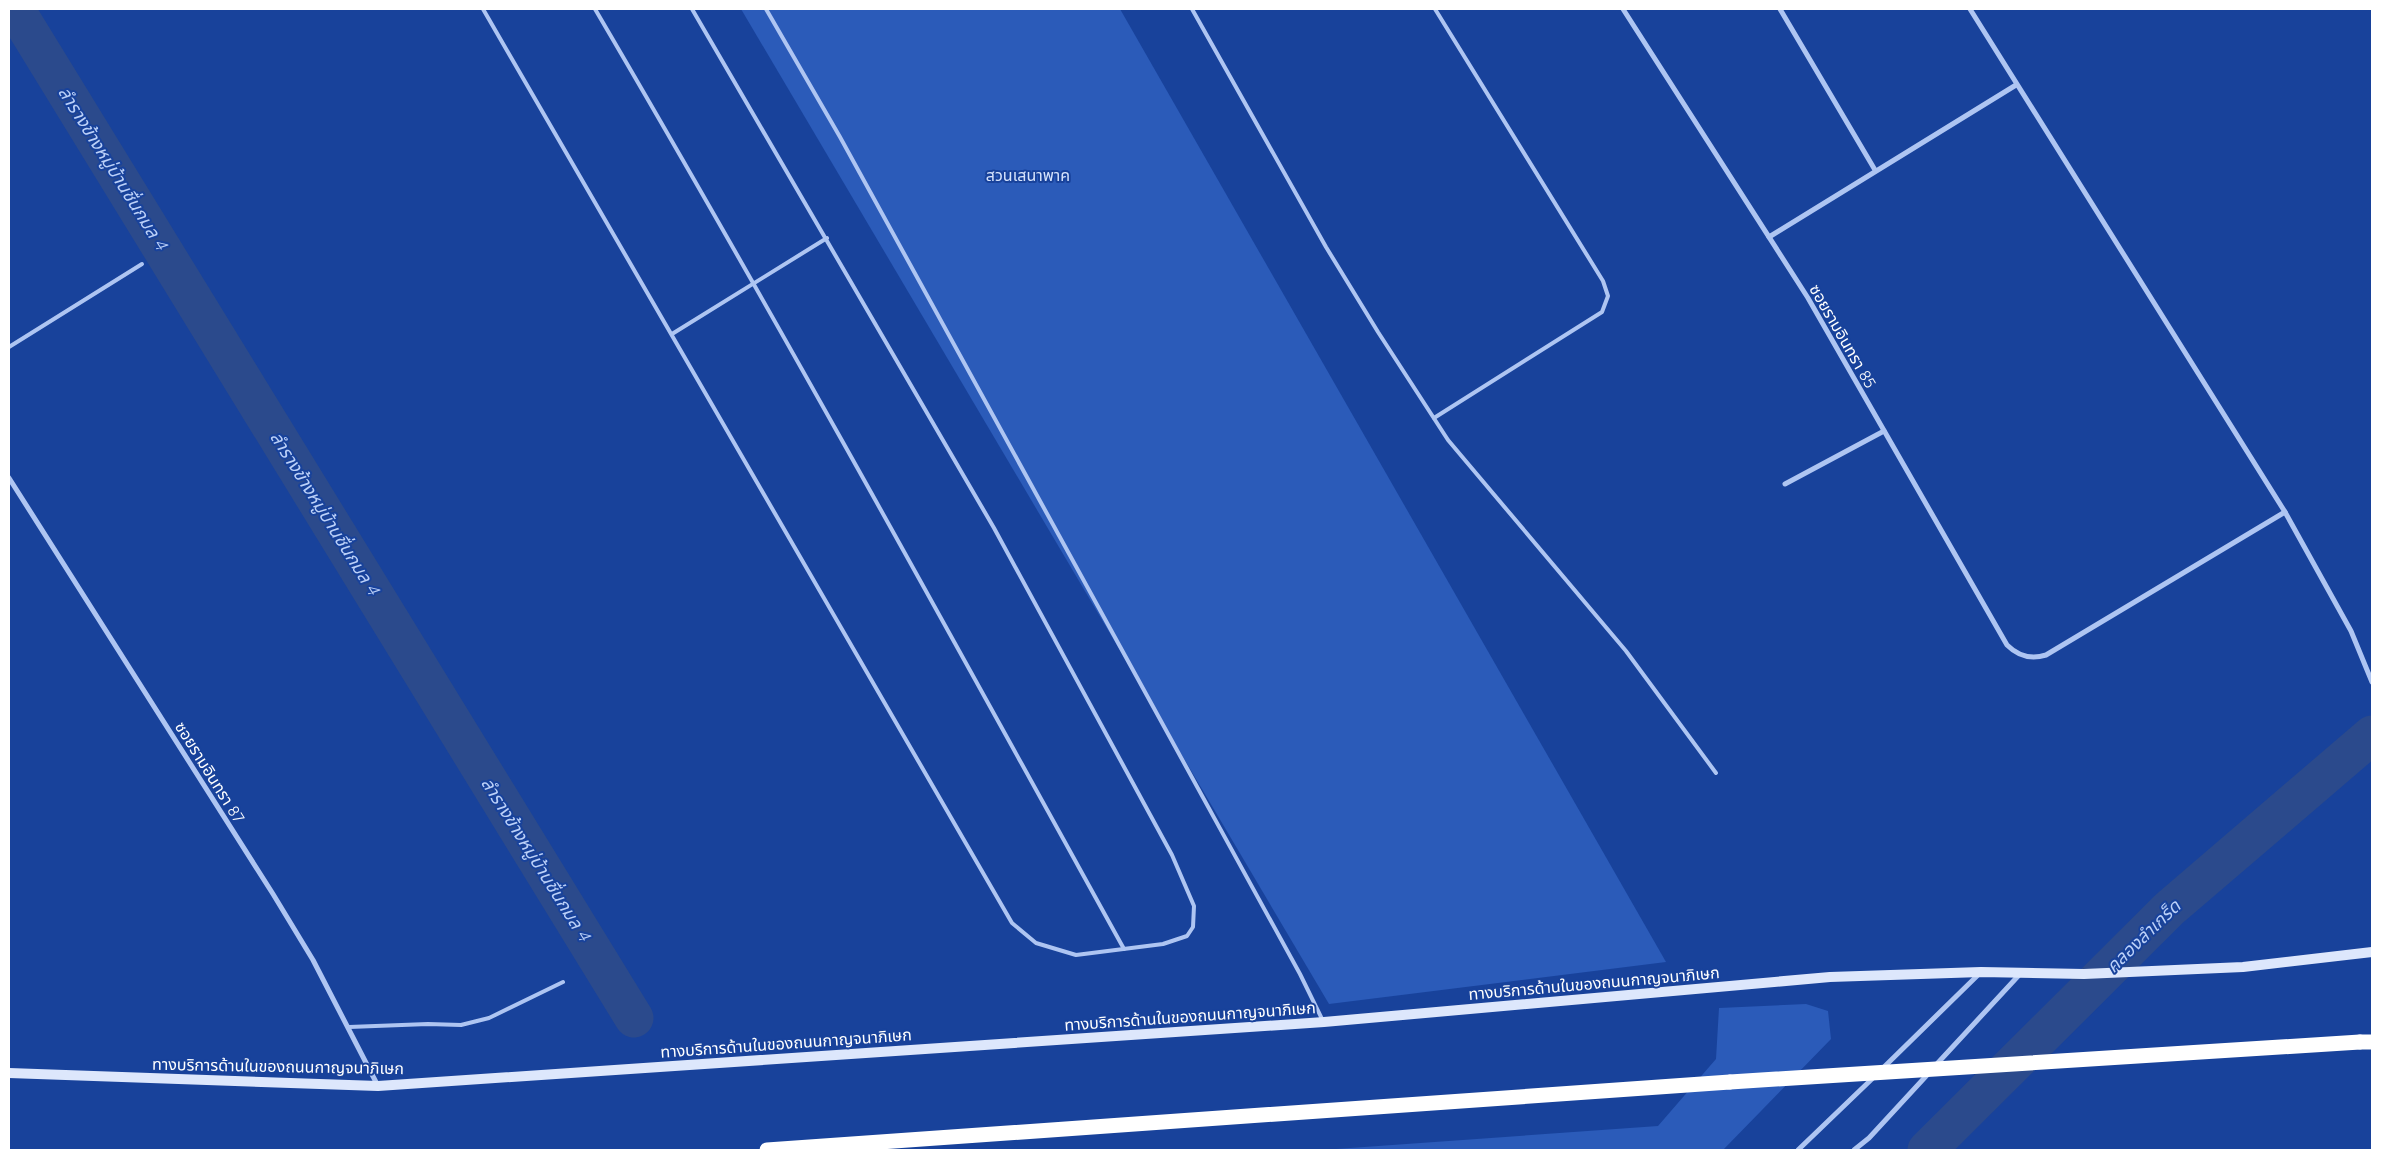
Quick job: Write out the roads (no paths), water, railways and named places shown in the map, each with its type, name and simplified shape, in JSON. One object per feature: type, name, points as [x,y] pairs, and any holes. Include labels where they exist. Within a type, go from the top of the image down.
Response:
[{"type":"highway","points":[[767,1150],[1730,1082],[2366,1042]]},
{"type":"main road","name":"ทางบริการด้านในของถนนกาญจนาภิเษก","points":[[9,1073],[378,1086],[1324,1022],[1830,977],[1981,972],[2084,974],[2243,967],[2372,952]]},
{"type":"street","name":"ซอยรามอินทรา 85","points":[[1623,9],[1808,298],[2007,645],[2016,654],[2035,658],[2046,654],[2285,512]]},
{"type":"street","points":[[1780,9],[1875,170]]},
{"type":"street","points":[[1970,9],[2285,512],[2351,631],[2372,682]]},
{"type":"street","points":[[1769,237],[1875,170],[2016,85]]},
{"type":"street","points":[[1785,484],[1884,431]]},
{"type":"street","name":"ซอยรามอินทรา 87","points":[[9,478],[273,894],[313,960],[378,1086]]},
{"type":"street","points":[[1798,1150],[1981,972]]},
{"type":"street","points":[[1854,1150],[1900,1104],[2020,974]]},
{"type":"lane","points":[[483,9],[1012,923],[1036,943],[1076,955],[1163,944],[1187,936],[1193,927],[1194,906],[1172,855],[999,537],[827,238],[692,9]]},
{"type":"lane","points":[[595,9],[836,428],[1124,949]]},
{"type":"lane","points":[[766,9],[840,137],[1295,965],[1324,1022]]},
{"type":"lane","points":[[1192,9],[1326,246],[1378,332],[1434,418],[1454,447],[1626,651],[1716,773]]},
{"type":"lane","points":[[1434,418],[1602,312],[1608,296],[1603,281],[1435,9]]},
{"type":"lane","points":[[672,334],[827,238]]},
{"type":"lane","points":[[9,347],[142,264]]},
{"type":"lane","points":[[349,1027],[428,1024],[461,1025],[489,1018],[563,982]]},
{"type":"waterway","name":"ลำรางข้างหมู่บ้านชื่นกมล 4","points":[[15,9],[634,1018]]},
{"type":"waterway","name":"คลองลำเกร็ด","points":[[1927,1150],[2169,909],[2372,735]]},
{"type":"park label","name":"สวนเสนาพาค","points":[[1028,175]]}]
